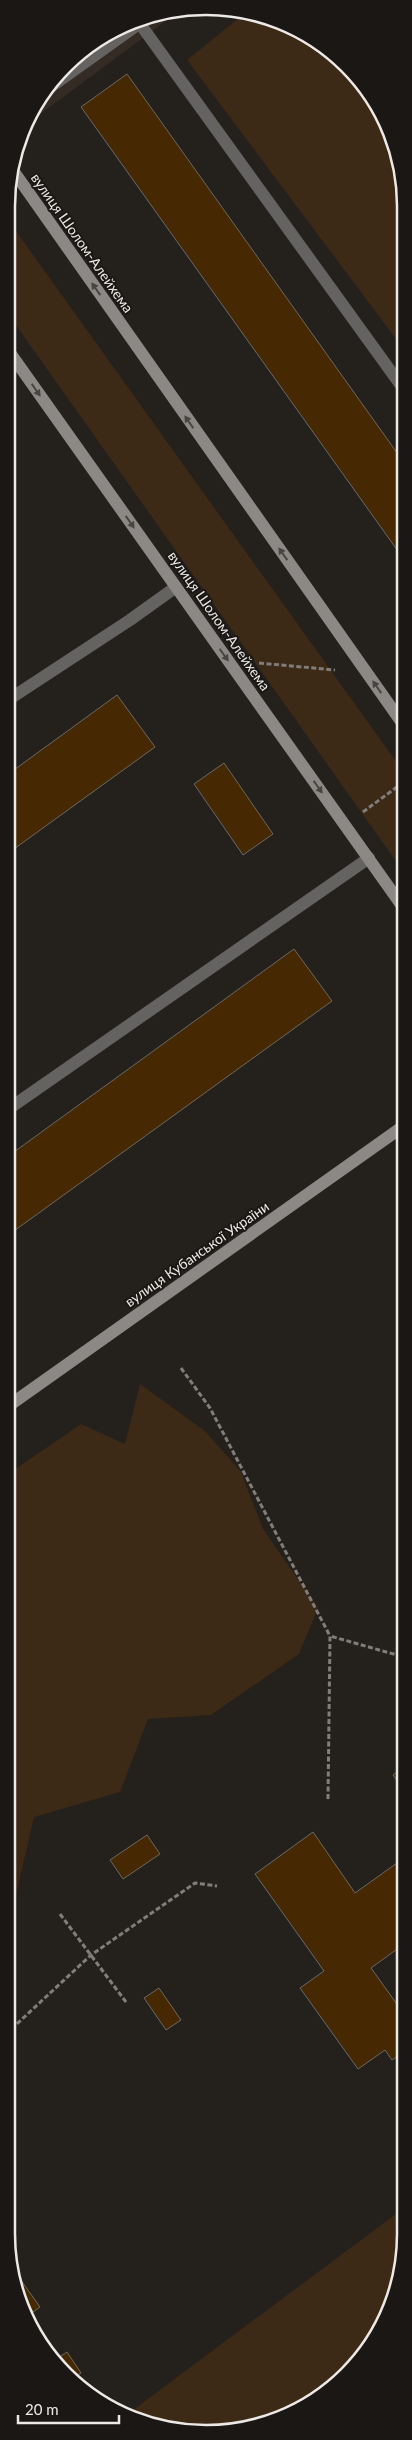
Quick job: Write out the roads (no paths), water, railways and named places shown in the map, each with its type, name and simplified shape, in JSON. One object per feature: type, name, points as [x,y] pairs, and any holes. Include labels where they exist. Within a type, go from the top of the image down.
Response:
[{"type":"street","name":"вулиця Шолом-Алейхема","points":[[18,177],[397,716]]},
{"type":"street","name":"вулиця Шолом-Алейхема","points":[[15,360],[397,899]]},
{"type":"street","name":"вулиця Кубанської України","points":[[15,1401],[397,1131]]},
{"type":"lane","points":[[142,26],[397,380]]},
{"type":"lane","points":[[68,74],[119,37]]},
{"type":"lane","points":[[15,695],[130,620],[176,587]]},
{"type":"lane","points":[[15,1104],[368,858]]}]
